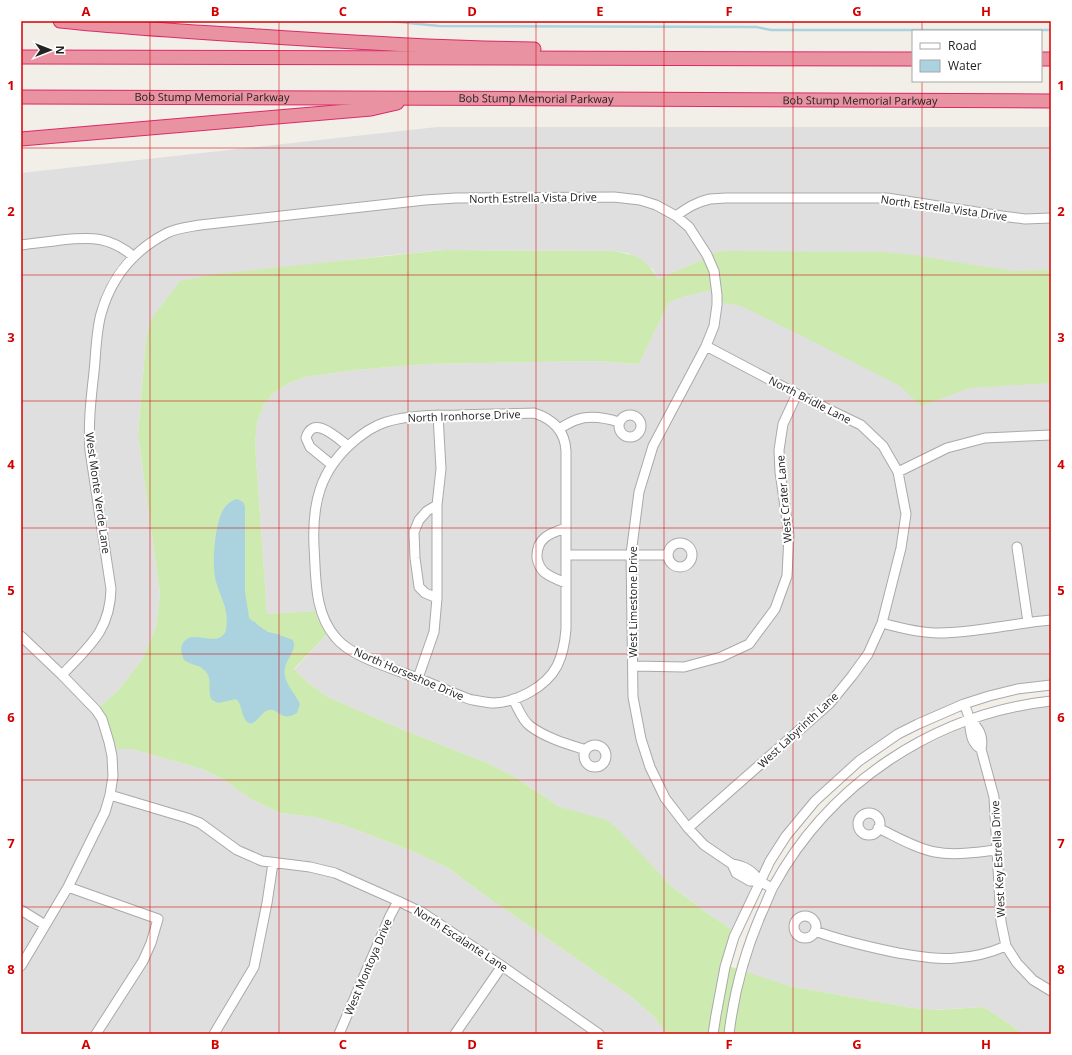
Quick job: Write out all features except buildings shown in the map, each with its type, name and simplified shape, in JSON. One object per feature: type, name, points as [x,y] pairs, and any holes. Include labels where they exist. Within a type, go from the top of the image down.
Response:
[{"type":"highway","points":[[60,21],[206,33],[402,46],[490,49],[598,50],[655,59]]},
{"type":"highway","points":[[21,57],[912,59]]},
{"type":"highway","name":"Bob Stump Memorial Parkway","points":[[21,97],[1051,101]]},
{"type":"highway","points":[[21,139],[371,109],[418,98]]},
{"type":"street","name":"North Estrella Vista Drive","points":[[134,257],[153,242],[168,233],[181,228],[425,200],[456,198],[614,196],[640,200],[656,205],[676,216],[688,207],[710,199],[868,198],[905,200],[1025,219],[1051,218]]},
{"type":"street","name":"West Limestone Drive","points":[[676,216],[689,227],[714,272],[717,306],[714,326],[706,346],[653,446],[639,492],[631,554],[634,697],[641,739],[650,767],[665,798],[688,828],[704,845],[732,864],[736,873],[750,881],[759,881],[772,888]]},
{"type":"street","points":[[21,245],[81,238],[100,238],[118,245],[134,257]]},
{"type":"street","name":"West Monte Verde Lane","points":[[62,675],[98,636],[107,617],[110,604],[111,589],[90,451],[90,415],[101,315],[112,286],[119,274],[134,257]]},
{"type":"street","name":"North Bridle Lane","points":[[706,346],[797,394],[861,425],[883,446],[898,472]]},
{"type":"street","name":"West Crater Lane","points":[[633,666],[684,667],[721,657],[749,644],[775,609],[787,576],[789,535],[780,472],[779,450],[783,424],[797,394]]},
{"type":"street","name":"North Ironhorse Drive","points":[[327,473],[348,446],[364,433],[375,426],[406,417],[534,413],[551,421],[559,429]]},
{"type":"street","points":[[418,678],[434,632],[437,598],[437,504],[440,470],[438,415]]},
{"type":"street","points":[[559,429],[576,420],[582,419],[610,419],[619,422]]},
{"type":"street","points":[[332,465],[310,447],[306,438],[311,428],[320,427],[348,446]]},
{"type":"street","name":"North Horseshoe Drive","points":[[327,473],[321,485],[316,503],[314,527],[318,602],[321,613],[336,639],[352,651],[371,660],[471,700],[494,703],[513,699],[536,688],[547,679],[556,667],[564,648],[566,629],[566,442],[559,429]]},
{"type":"street","points":[[898,472],[947,448],[985,438],[1051,435]]},
{"type":"street","name":"West Labyrinth Lane","points":[[688,828],[830,703],[868,654],[882,623],[901,548],[906,514],[898,472]]},
{"type":"street","points":[[437,504],[427,511],[419,520],[414,532],[415,558],[419,587],[425,594],[437,598]]},
{"type":"street","points":[[566,528],[552,532],[541,540],[537,549],[539,565],[544,571],[566,583]]},
{"type":"street","points":[[1017,547],[1028,622]]},
{"type":"street","points":[[566,555],[668,555]]},
{"type":"street","points":[[882,623],[913,631],[938,633],[961,632],[1051,620]]},
{"type":"street","points":[[21,636],[89,702],[102,720],[112,756],[113,776],[105,812],[68,887],[21,966]]},
{"type":"street","points":[[713,1034],[725,967],[734,937],[759,881],[770,861],[800,819],[820,797],[859,761],[898,734],[918,724],[964,704],[1017,689],[1051,684]]},
{"type":"street","points":[[513,699],[524,719],[530,726],[545,735],[586,750]]},
{"type":"street","points":[[729,1034],[732,1012],[745,958],[752,936],[772,888],[799,846],[844,796],[869,774],[906,748],[925,739],[993,712],[1051,701]]},
{"type":"street","name":"West Key Estrella Drive","points":[[964,704],[970,720],[978,726],[983,742],[981,749],[994,797],[1001,922],[1006,946]]},
{"type":"street","name":"North Escalante Lane","points":[[110,795],[187,818],[200,824],[237,850],[262,861],[310,867],[335,873],[423,913],[599,1034]]},
{"type":"street","points":[[878,828],[910,844],[936,852],[970,853],[997,850]]},
{"type":"street","points":[[214,1034],[254,967],[267,903],[273,863]]},
{"type":"street","points":[[68,887],[158,919],[143,961],[96,1034]]},
{"type":"street","name":"West Montoya Drive","points":[[339,1034],[390,916],[398,901]]},
{"type":"street","points":[[21,910],[45,926]]},
{"type":"street","points":[[815,931],[852,943],[912,955],[941,958],[975,956],[993,952],[1006,946],[1017,963],[1033,980],[1051,991]]},
{"type":"street","points":[[455,1034],[502,966]]},
{"type":"shaded area","points":[[437,127],[1051,127],[1051,682],[977,697],[856,760],[768,857],[751,887],[733,930],[671,886],[651,866],[579,813],[560,807],[513,776],[487,763],[401,729],[328,697],[307,682],[294,670],[327,634],[318,620],[315,611],[267,614],[255,443],[257,422],[264,404],[274,393],[289,383],[305,377],[355,370],[427,364],[595,361],[639,364],[669,302],[686,296],[697,262],[658,279],[653,269],[628,253],[613,251],[444,250],[302,266],[146,340],[138,434],[160,594],[156,627],[142,660],[119,689],[100,707],[117,748],[132,749],[202,769],[223,779],[251,799],[280,813],[315,817],[349,827],[414,852],[448,868],[633,998],[654,1017],[667,1034],[21,1034],[21,173]]},
{"type":"shaded area","points":[[1051,706],[1051,1034],[1023,1034],[983,1007],[931,1010],[913,1008],[789,986],[745,972],[763,918],[785,877],[804,847],[838,808],[873,777],[911,752],[956,731],[1005,713]]},
{"type":"green space","points":[[444,250],[613,251],[635,256],[645,262],[658,279],[705,260],[713,253],[726,251],[882,252],[914,255],[1014,271],[1051,270],[1051,383],[969,388],[921,406],[900,386],[806,338],[741,306],[712,301],[711,290],[669,302],[639,364],[595,361],[427,364],[355,370],[305,377],[289,383],[274,393],[264,404],[257,422],[255,443],[267,614],[315,611],[318,620],[327,634],[294,669],[307,682],[328,697],[401,729],[487,763],[513,776],[560,807],[607,820],[621,832],[671,886],[733,930],[723,964],[789,986],[913,1008],[936,1010],[983,1007],[1023,1034],[667,1034],[654,1017],[633,998],[448,868],[414,852],[349,827],[315,817],[280,813],[251,799],[223,779],[202,769],[132,749],[117,749],[108,723],[100,707],[119,689],[142,660],[156,627],[160,594],[138,434],[146,340],[151,319],[180,281],[215,274]]},
{"type":"water","points":[[237,499],[243,502],[245,506],[245,592],[249,617],[268,632],[293,640],[294,645],[286,665],[285,676],[300,704],[297,713],[291,716],[283,716],[275,711],[269,710],[263,713],[252,723],[249,723],[243,716],[239,703],[236,699],[218,703],[212,700],[210,696],[209,677],[207,673],[199,667],[184,660],[181,651],[181,647],[186,639],[191,637],[211,639],[217,638],[222,636],[226,630],[226,612],[217,586],[214,570],[215,543],[220,516],[225,506]]},
{"type":"waterway","points":[[389,21],[439,26],[756,27],[771,30],[1051,30]]}]
